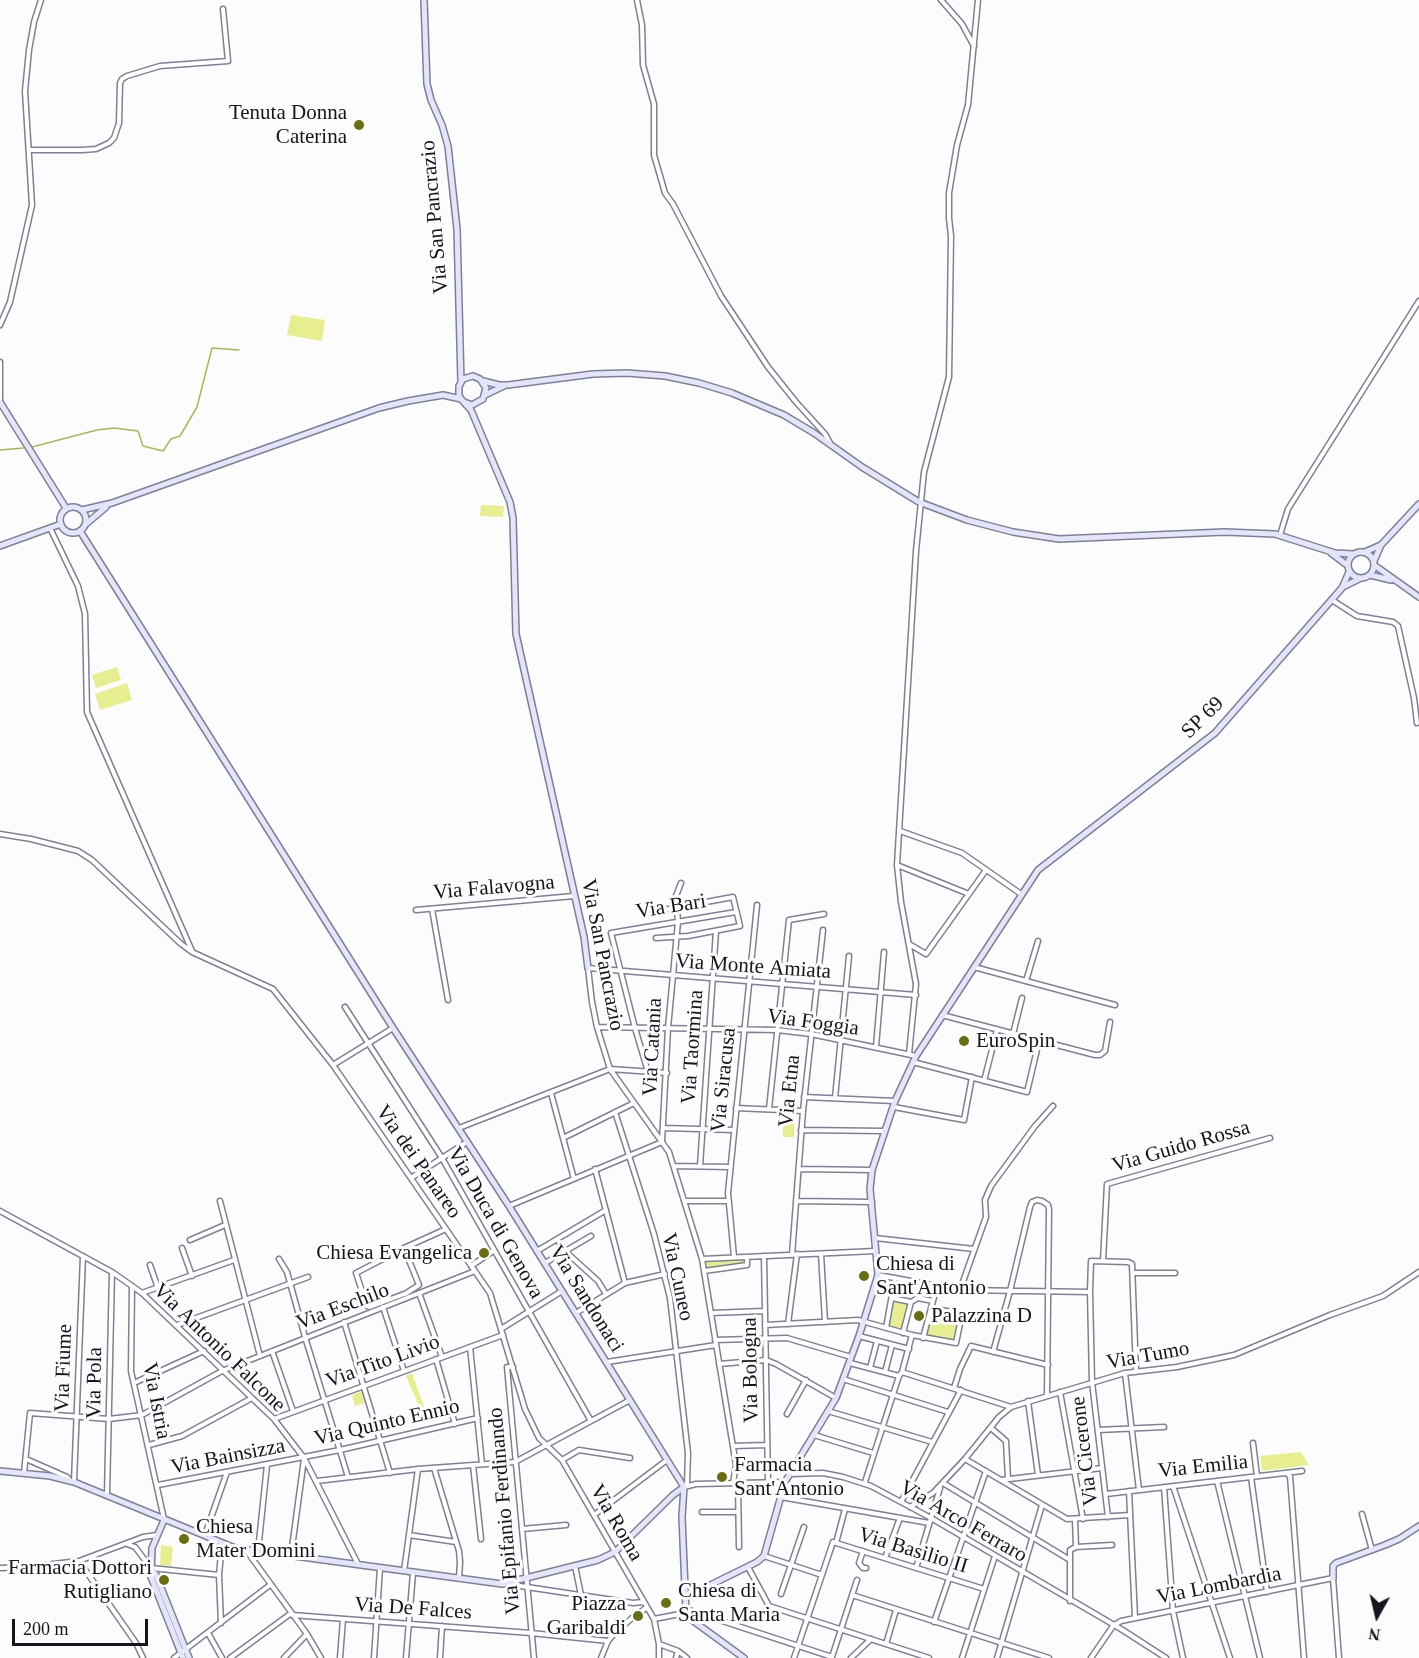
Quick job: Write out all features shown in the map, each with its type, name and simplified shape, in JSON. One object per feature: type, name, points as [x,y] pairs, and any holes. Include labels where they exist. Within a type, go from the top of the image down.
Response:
[{"type":"main road","name":"Via San Pancrazio","points":[[424,0],[427,84],[448,146],[457,229],[460,384]]},
{"type":"main road","points":[[460,362],[469,376],[498,385],[593,374],[627,373],[699,382],[761,404],[784,415],[919,502],[990,527],[1053,538],[1109,538],[1225,532],[1280,535],[1327,550],[1353,554]]},
{"type":"main road","points":[[430,397],[460,384],[469,376]]},
{"type":"main road","points":[[475,418],[484,398],[486,388],[483,381]]},
{"type":"main road","points":[[460,384],[459,395],[463,401]]},
{"type":"main road","points":[[82,510],[112,503],[379,408],[449,395],[472,405],[508,385]]},
{"type":"main road","name":"Via San Pancrazio","points":[[463,401],[475,418],[510,502],[513,518],[516,634],[584,937],[588,968]]},
{"type":"main road","points":[[0,402],[66,508]]},
{"type":"main road","points":[[86,524],[86,516],[82,510],[74,506],[66,508],[61,514],[61,524],[69,532],[80,531],[96,514],[112,503]]},
{"type":"main road","points":[[1370,575],[1381,545],[1419,504]]},
{"type":"main road","points":[[0,546],[61,524]]},
{"type":"main road","name":"Via Sandonaci","points":[[80,531],[393,1028],[509,1206],[684,1487]]},
{"type":"main road","points":[[1365,552],[1381,545]]},
{"type":"main road","points":[[1327,550],[1347,565],[1353,575],[1361,578]]},
{"type":"main road","points":[[1347,565],[1353,554],[1359,551],[1365,552],[1371,555],[1374,563],[1396,582],[1419,597]]},
{"type":"main road","points":[[1342,588],[1350,572]]},
{"type":"main road","points":[[1342,588],[1370,575],[1396,582]]},
{"type":"main road","name":"SP 69","points":[[878,1275],[872,1202],[872,1170],[894,1104],[911,1065],[912,1055],[942,1015],[1038,870],[1215,733],[1342,588]]},
{"type":"main road","points":[[686,1597],[748,1567],[764,1556],[785,1482],[836,1398],[864,1322],[878,1275]]},
{"type":"main road","points":[[0,1471],[50,1476],[72,1482],[222,1543],[246,1550],[502,1584],[575,1566],[615,1552],[684,1487]]},
{"type":"main road","points":[[684,1487],[686,1609],[692,1620],[734,1655],[744,1658]]},
{"type":"main road","points":[[164,1520],[152,1548],[151,1576],[183,1653],[189,1658]]},
{"type":"main road","points":[[1333,1578],[1333,1566],[1336,1563],[1399,1539],[1419,1526]]},
{"type":"street","points":[[0,325],[18,276],[32,206],[26,91],[29,50],[41,0]]},
{"type":"street","points":[[637,0],[642,25],[643,65],[654,104],[654,156],[665,193],[730,310],[768,367],[825,434],[830,444]]},
{"type":"street","points":[[941,0],[962,24],[974,47]]},
{"type":"street","points":[[912,1055],[916,995],[897,865],[919,502],[924,472],[949,377],[951,236],[949,193],[957,145],[968,105],[978,0]]},
{"type":"street","points":[[29,150],[96,149],[109,143],[114,138],[119,123],[120,83],[128,76],[160,66],[228,62],[224,9]]},
{"type":"street","points":[[1280,535],[1288,509],[1419,301]]},
{"type":"street","points":[[0,362],[0,402]]},
{"type":"street","points":[[50,528],[78,586],[85,614],[87,711],[192,952]]},
{"type":"street","points":[[1332,600],[1357,616],[1393,622],[1398,626],[1414,698],[1417,723]]},
{"type":"street","points":[[900,831],[962,853],[1022,894]]},
{"type":"street","name":"Via dei Panareo","points":[[0,834],[31,839],[78,852],[92,860],[192,952],[273,989],[333,1065],[490,1293],[525,1409],[539,1438],[548,1445]]},
{"type":"street","points":[[897,865],[969,894]]},
{"type":"street","points":[[909,944],[926,954],[986,870]]},
{"type":"street","name":"Via Catania","points":[[662,1142],[668,1028],[678,922],[676,896],[681,883]]},
{"type":"street","name":"Via Falavogna","points":[[416,910],[574,896]]},
{"type":"street","name":"Via Bari","points":[[652,912],[733,897],[740,926],[688,936],[656,938]]},
{"type":"street","name":"Via Siracusa","points":[[734,1257],[729,1201],[731,1167],[757,905]]},
{"type":"street","points":[[432,909],[448,1000]]},
{"type":"street","name":"Via Bari","points":[[621,972],[611,933],[736,912]]},
{"type":"street","points":[[769,1109],[789,920],[824,914]]},
{"type":"street","name":"Via Etna","points":[[788,1324],[801,1130],[823,930]]},
{"type":"street","name":"Via Taormina","points":[[700,1166],[716,931]]},
{"type":"street","points":[[1026,981],[1038,941]]},
{"type":"street","points":[[876,1047],[884,952]]},
{"type":"street","points":[[835,1098],[849,956]]},
{"type":"street","points":[[974,967],[1115,1005]]},
{"type":"street","name":"Via Monte Amiata","points":[[588,968],[916,995]]},
{"type":"street","name":"Via San Pancrazio","points":[[588,968],[597,1028],[610,1069],[669,1152],[686,1201],[702,1259],[736,1466],[739,1547]]},
{"type":"street","points":[[621,972],[648,1072]]},
{"type":"street","points":[[1013,1034],[1022,998]]},
{"type":"street","points":[[345,1007],[368,1043]]},
{"type":"street","points":[[942,1015],[1100,1055],[1105,1051],[1110,1022]]},
{"type":"street","points":[[333,1065],[393,1028]]},
{"type":"street","name":"Via Foggia","points":[[597,1028],[777,1030],[811,1034],[912,1055]]},
{"type":"street","points":[[984,1081],[997,1030]]},
{"type":"street","points":[[911,1065],[972,1077],[1027,1092],[1040,1041]]},
{"type":"street","name":"Via Duca di Genova","points":[[368,1043],[442,1158],[591,1421]]},
{"type":"street","points":[[459,1128],[610,1069],[667,1073]]},
{"type":"street","points":[[804,1097],[894,1104],[964,1120],[972,1077]]},
{"type":"street","points":[[551,1093],[574,1179]]},
{"type":"street","points":[[563,1138],[634,1103]]},
{"type":"street","points":[[960,1290],[986,1216],[986,1200],[991,1186],[1035,1126],[1053,1106]]},
{"type":"street","points":[[736,1108],[803,1111]]},
{"type":"street","name":"Via Cuneo","points":[[615,1113],[670,1298],[688,1453],[687,1484],[684,1487]]},
{"type":"street","points":[[663,1128],[734,1130]]},
{"type":"street","points":[[801,1130],[884,1131]]},
{"type":"street","name":"Via Guido Rossa","points":[[1104,1261],[1107,1184],[1270,1138]]},
{"type":"street","points":[[411,1178],[467,1142]]},
{"type":"street","points":[[509,1206],[662,1142]]},
{"type":"street","points":[[674,1166],[731,1167]]},
{"type":"street","points":[[799,1169],[872,1170]]},
{"type":"street","points":[[595,1170],[625,1283]]},
{"type":"street","points":[[993,1352],[1028,1214],[1032,1202],[1037,1200],[1048,1205],[1049,1209],[1050,1292],[1047,1395]]},
{"type":"street","points":[[220,1201],[260,1356]]},
{"type":"street","points":[[686,1201],[729,1201]]},
{"type":"street","points":[[796,1201],[872,1202]]},
{"type":"street","name":"Via Antonio Falcone","points":[[1,1210],[112,1272],[142,1293],[274,1419],[304,1458],[358,1565]]},
{"type":"street","points":[[537,1251],[606,1210]]},
{"type":"street","points":[[190,1240],[225,1225]]},
{"type":"street","points":[[404,1248],[419,1285],[405,1296],[367,1306],[356,1274],[404,1248],[446,1229]]},
{"type":"street","points":[[545,1263],[591,1236]]},
{"type":"street","points":[[875,1238],[974,1249]]},
{"type":"street","points":[[557,1239],[565,1251],[598,1281],[606,1294]]},
{"type":"street","points":[[182,1248],[192,1275]]},
{"type":"street","points":[[471,1266],[493,1251]]},
{"type":"street","points":[[702,1259],[875,1251]]},
{"type":"street","points":[[821,1254],[825,1322]]},
{"type":"street","name":"Via Fiume","points":[[72,1482],[83,1256]]},
{"type":"street","name":"Via Bologna","points":[[764,1256],[768,1483]]},
{"type":"street","points":[[704,1270],[747,1265],[747,1257]]},
{"type":"street","points":[[279,1259],[287,1272],[348,1477]]},
{"type":"street","points":[[142,1293],[234,1260]]},
{"type":"street","points":[[1104,1261],[1132,1264],[1136,1372]]},
{"type":"street","name":"Via Cicerone","points":[[1104,1261],[1091,1264],[1090,1292],[1092,1383],[1108,1516]]},
{"type":"street","points":[[150,1265],[158,1288]]},
{"type":"street","name":"Via Eschilo","points":[[142,1415],[222,1371],[383,1307],[405,1296],[475,1271]]},
{"type":"street","name":"Via Pola","points":[[107,1495],[112,1272]]},
{"type":"street","name":"Via Tumo","points":[[910,1507],[933,1493],[1011,1407],[1125,1373],[1161,1369],[1234,1355],[1330,1315],[1383,1296],[1419,1272]]},
{"type":"street","points":[[1133,1273],[1175,1273]]},
{"type":"street","points":[[576,1313],[625,1283],[664,1274]]},
{"type":"street","points":[[878,1275],[960,1290],[1090,1292]]},
{"type":"street","points":[[177,1325],[308,1277]]},
{"type":"street","points":[[886,1328],[895,1278]]},
{"type":"street","name":"Via Istria","points":[[132,1286],[131,1371],[164,1520]]},
{"type":"street","points":[[923,1338],[937,1286]]},
{"type":"street","points":[[501,1329],[562,1291]]},
{"type":"street","points":[[418,1293],[442,1357]]},
{"type":"street","points":[[892,1299],[911,1302],[918,1298],[933,1300]]},
{"type":"street","points":[[903,1333],[911,1302]]},
{"type":"street","points":[[383,1307],[404,1371]]},
{"type":"street","points":[[765,1325],[858,1320],[923,1338],[956,1343],[962,1314],[931,1308]]},
{"type":"street","points":[[711,1313],[764,1311]]},
{"type":"street","points":[[344,1322],[390,1473]]},
{"type":"street","name":"Via Tito Livio","points":[[274,1419],[503,1335]]},
{"type":"street","points":[[864,1482],[912,1335]]},
{"type":"street","points":[[859,1336],[909,1349]]},
{"type":"street","points":[[607,1362],[716,1342],[787,1338],[870,1368],[954,1388],[1011,1407]]},
{"type":"street","points":[[870,1368],[877,1341]]},
{"type":"street","points":[[885,1372],[892,1345]]},
{"type":"street","points":[[954,1388],[971,1346],[1048,1365]]},
{"type":"street","points":[[470,1347],[482,1464]]},
{"type":"street","points":[[134,1383],[204,1351]]},
{"type":"street","points":[[272,1351],[293,1411]]},
{"type":"street","points":[[436,1359],[455,1424]]},
{"type":"street","points":[[719,1364],[766,1360],[836,1398]]},
{"type":"street","name":"Via Epifanio Ferdinando","points":[[513,1366],[507,1367],[534,1658]]},
{"type":"street","points":[[1125,1373],[1139,1490]]},
{"type":"street","points":[[843,1379],[949,1412]]},
{"type":"street","points":[[787,1414],[806,1380]]},
{"type":"street","points":[[901,1502],[961,1390]]},
{"type":"street","points":[[1060,1392],[1083,1519]]},
{"type":"street","points":[[149,1444],[182,1436],[252,1398]]},
{"type":"street","points":[[317,1481],[418,1469],[515,1462],[630,1400]]},
{"type":"street","points":[[1028,1401],[1038,1475]]},
{"type":"street","points":[[828,1411],[932,1442]]},
{"type":"street","points":[[24,1474],[30,1413],[109,1419],[142,1415]]},
{"type":"street","name":"Via Quinto Ennio","points":[[304,1458],[478,1418]]},
{"type":"street","points":[[1098,1431],[1164,1427]]},
{"type":"street","points":[[991,1428],[1006,1441],[1008,1479]]},
{"type":"street","points":[[813,1435],[873,1453]]},
{"type":"street","points":[[1253,1443],[1257,1476]]},
{"type":"street","name":"Via Roma","points":[[548,1445],[562,1460],[654,1619]]},
{"type":"street","points":[[733,1446],[767,1445]]},
{"type":"street","points":[[562,1460],[579,1450],[630,1458]]},
{"type":"street","points":[[291,1555],[304,1458]]},
{"type":"street","name":"Via Bainsizza","points":[[158,1485],[304,1458]]},
{"type":"street","points":[[26,1459],[67,1477],[72,1482]]},
{"type":"street","points":[[965,1459],[1067,1519],[1130,1515]]},
{"type":"street","points":[[594,1515],[667,1460]]},
{"type":"street","points":[[258,1551],[267,1465]]},
{"type":"street","points":[[473,1465],[481,1539]]},
{"type":"street","points":[[434,1468],[456,1542],[460,1562],[459,1579]]},
{"type":"street","points":[[1001,1480],[1102,1468]]},
{"type":"street","points":[[404,1572],[418,1469]]},
{"type":"street","points":[[934,1622],[986,1471]]},
{"type":"street","name":"Via Emilia","points":[[1106,1494],[1302,1471]]},
{"type":"street","points":[[205,1535],[227,1472]]},
{"type":"street","name":"Via Arco Ferraro","points":[[790,1474],[823,1473],[864,1482],[995,1556],[1166,1658]]},
{"type":"street","points":[[1286,1473],[1290,1476],[1304,1658]]},
{"type":"street","points":[[1251,1477],[1267,1593]]},
{"type":"street","points":[[1216,1481],[1260,1658]]},
{"type":"street","points":[[684,1487],[696,1484],[785,1482]]},
{"type":"street","points":[[916,1568],[941,1484],[1070,1560]]},
{"type":"street","points":[[1173,1486],[1230,1658]]},
{"type":"street","points":[[1164,1487],[1173,1611],[1183,1658]]},
{"type":"street","points":[[1129,1491],[1135,1618]]},
{"type":"street","points":[[781,1497],[900,1518],[930,1521]]},
{"type":"street","points":[[997,1658],[1042,1504]]},
{"type":"street","points":[[794,1658],[845,1508]]},
{"type":"street","points":[[702,1512],[738,1512]]},
{"type":"street","points":[[1362,1514],[1372,1550]]},
{"type":"street","points":[[885,1558],[900,1518]]},
{"type":"street","points":[[1075,1519],[1076,1546]]},
{"type":"street","points":[[522,1529],[566,1524]]},
{"type":"street","points":[[781,1594],[804,1527]]},
{"type":"street","points":[[0,1568],[79,1561],[157,1535]]},
{"type":"street","points":[[409,1535],[456,1542]]},
{"type":"street","name":"Via Basilio II","points":[[835,1542],[984,1589]]},
{"type":"street","points":[[221,1623],[219,1575],[222,1543]]},
{"type":"street","points":[[127,1544],[135,1547],[151,1568],[219,1575]]},
{"type":"street","points":[[1070,1601],[1070,1550],[1076,1546],[1112,1545]]},
{"type":"street","points":[[246,1550],[307,1634],[321,1658]]},
{"type":"street","points":[[863,1551],[859,1563],[866,1568]]},
{"type":"street","points":[[764,1556],[822,1575]]},
{"type":"street","points":[[962,1658],[995,1556]]},
{"type":"street","points":[[79,1561],[136,1643],[143,1658]]},
{"type":"street","points":[[575,1566],[581,1595]]},
{"type":"street","points":[[748,1567],[769,1606],[886,1644],[915,1656],[929,1658]]},
{"type":"street","points":[[374,1658],[380,1568]]},
{"type":"street","points":[[406,1658],[413,1573]]},
{"type":"street","points":[[1333,1578],[1339,1658]]},
{"type":"street","name":"Via Lombardia","points":[[1113,1626],[1121,1621],[1333,1578]]},
{"type":"street","points":[[659,1658],[654,1619],[680,1614],[686,1609],[832,1657],[857,1580]]},
{"type":"street","points":[[502,1584],[633,1603],[643,1602]]},
{"type":"street","points":[[174,1658],[270,1585]]},
{"type":"street","points":[[852,1596],[1049,1658]]},
{"type":"street","points":[[601,1658],[609,1640],[625,1623],[646,1608]]},
{"type":"street","points":[[886,1644],[896,1610]]},
{"type":"street","points":[[230,1658],[291,1614]]},
{"type":"street","name":"Via De Falces","points":[[291,1614],[609,1640]]},
{"type":"street","points":[[340,1658],[343,1619]]},
{"type":"street","points":[[440,1658],[442,1626]]},
{"type":"street","points":[[1091,1658],[1113,1626]]},
{"type":"street","points":[[208,1632],[222,1658]]},
{"type":"street","points":[[284,1658],[307,1634]]},
{"type":"street","points":[[851,1658],[871,1639]]},
{"type":"street","points":[[659,1644],[678,1651],[687,1658]]},
{"type":"street","points":[[676,1658],[678,1651]]},
{"type":"green space","points":[[291,315],[325,320],[322,341],[287,335]]},
{"type":"green space","points":[[481,505],[504,506],[503,517],[480,516]]},
{"type":"green space","points":[[117,667],[121,680],[96,688],[92,675]]},
{"type":"green space","points":[[127,683],[132,700],[100,710],[95,694]]},
{"type":"green space","points":[[783,1118],[794,1118],[794,1137],[783,1137]]},
{"type":"green space","points":[[745,1260],[745,1263],[708,1268],[706,1266],[706,1262]]},
{"type":"green space","points":[[894,1301],[908,1304],[902,1329],[888,1326]]},
{"type":"green space","points":[[933,1309],[959,1315],[953,1341],[926,1337]]},
{"type":"green space","points":[[412,1373],[426,1412],[422,1413],[406,1376]]},
{"type":"green space","points":[[363,1391],[366,1403],[355,1406],[352,1395]]},
{"type":"green space","points":[[1301,1452],[1309,1465],[1262,1471],[1260,1456]]},
{"type":"green space","points":[[161,1545],[173,1547],[171,1566],[160,1565]]},
{"type":"waterway","points":[[32,447],[97,430],[114,428],[138,431],[143,446],[163,451],[171,439],[180,436],[197,407],[212,348],[239,350]]},
{"type":"waterway","points":[[0,450],[23,448]]},
{"type":"place","name":"Tenuta Donna Caterina","points":[[359,125]]},
{"type":"place","name":"EuroSpin","points":[[964,1041]]},
{"type":"place","name":"Chiesa Evangelica","points":[[484,1253]]},
{"type":"place","name":"Chiesa di Sant'Antonio","points":[[864,1276]]},
{"type":"place","name":"Palazzina D","points":[[919,1316]]},
{"type":"place","name":"Farmacia Sant'Antonio","points":[[722,1477]]},
{"type":"place","name":"Chiesa Mater Domini","points":[[184,1539]]},
{"type":"place","name":"Farmacia Dottori Rutigliano","points":[[164,1580]]},
{"type":"place","name":"Chiesa di Santa Maria","points":[[666,1603]]},
{"type":"place","name":"Piazza Garibaldi","points":[[638,1616]]}]
